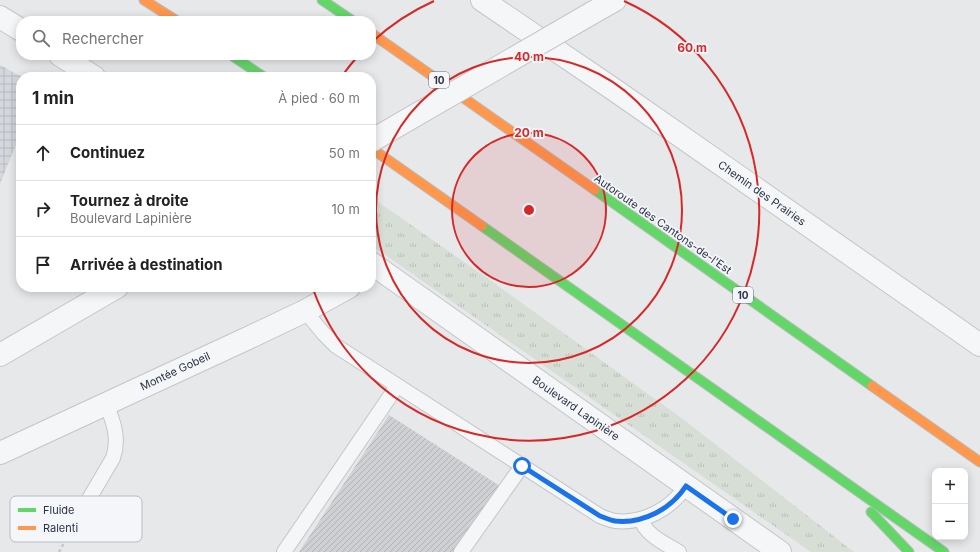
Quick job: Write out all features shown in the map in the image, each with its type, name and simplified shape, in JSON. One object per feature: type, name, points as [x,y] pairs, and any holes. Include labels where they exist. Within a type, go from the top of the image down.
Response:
[{"type":"highway","points":[[144,0],[169,16]]},
{"type":"highway","points":[[322,0],[346,16]]},
{"type":"highway","name":"Autoroute des Cantons-de-l'Est","points":[[376,37],[980,462]]},
{"type":"highway","points":[[238,60],[256,72]]},
{"type":"highway","points":[[376,152],[944,552]]},
{"type":"highway","points":[[836,475],[910,552]]},
{"type":"street","name":"Chemin des Prairies","points":[[482,0],[623,95],[980,345]]},
{"type":"street","points":[[376,137],[614,0]]},
{"type":"street","points":[[0,17],[16,27]]},
{"type":"street","points":[[68,60],[86,72]]},
{"type":"street","name":"Boulevard Lapinière","points":[[376,269],[780,552]]},
{"type":"street","points":[[0,354],[108,292]]},
{"type":"street","name":"Montée Gobeil","points":[[0,453],[305,311],[340,292]]},
{"type":"lane","points":[[305,311],[336,346],[600,516],[614,521],[641,519],[669,506],[679,497],[686,486]]},
{"type":"lane","points":[[284,552],[397,386]]},
{"type":"lane","points":[[91,496],[113,458],[116,450],[117,440],[115,427],[106,403]]},
{"type":"lane","points":[[461,552],[522,466]]},
{"type":"lane","points":[[641,519],[643,526],[647,531],[679,552]]},
{"type":"path","points":[[59,552],[65,542]]},
{"type":"shaded area","points":[[0,65],[16,74],[16,144],[0,184]]},
{"type":"green space","points":[[376,200],[490,280],[684,420],[854,552],[811,552],[376,248]]},
{"type":"building","points":[[389,415],[500,486],[454,552],[299,552]]},
{"type":"traffic: fast","points":[[322,0],[346,16]]},
{"type":"traffic: fast","points":[[238,60],[256,72]]},
{"type":"traffic: fast","points":[[595,190],[872,386]]},
{"type":"traffic: fast","points":[[482,226],[944,552]]},
{"type":"traffic: fast","points":[[871,512],[909,552]]},
{"type":"traffic: slow","points":[[144,0],[169,16]]},
{"type":"traffic: slow","points":[[376,37],[595,190]]},
{"type":"traffic: slow","points":[[376,152],[482,226]]},
{"type":"traffic: slow","points":[[872,386],[980,462]]},
{"type":"route","points":[[522,466],[600,516],[614,521],[641,519],[659,512],[679,497],[686,486],[733,519]]}]
